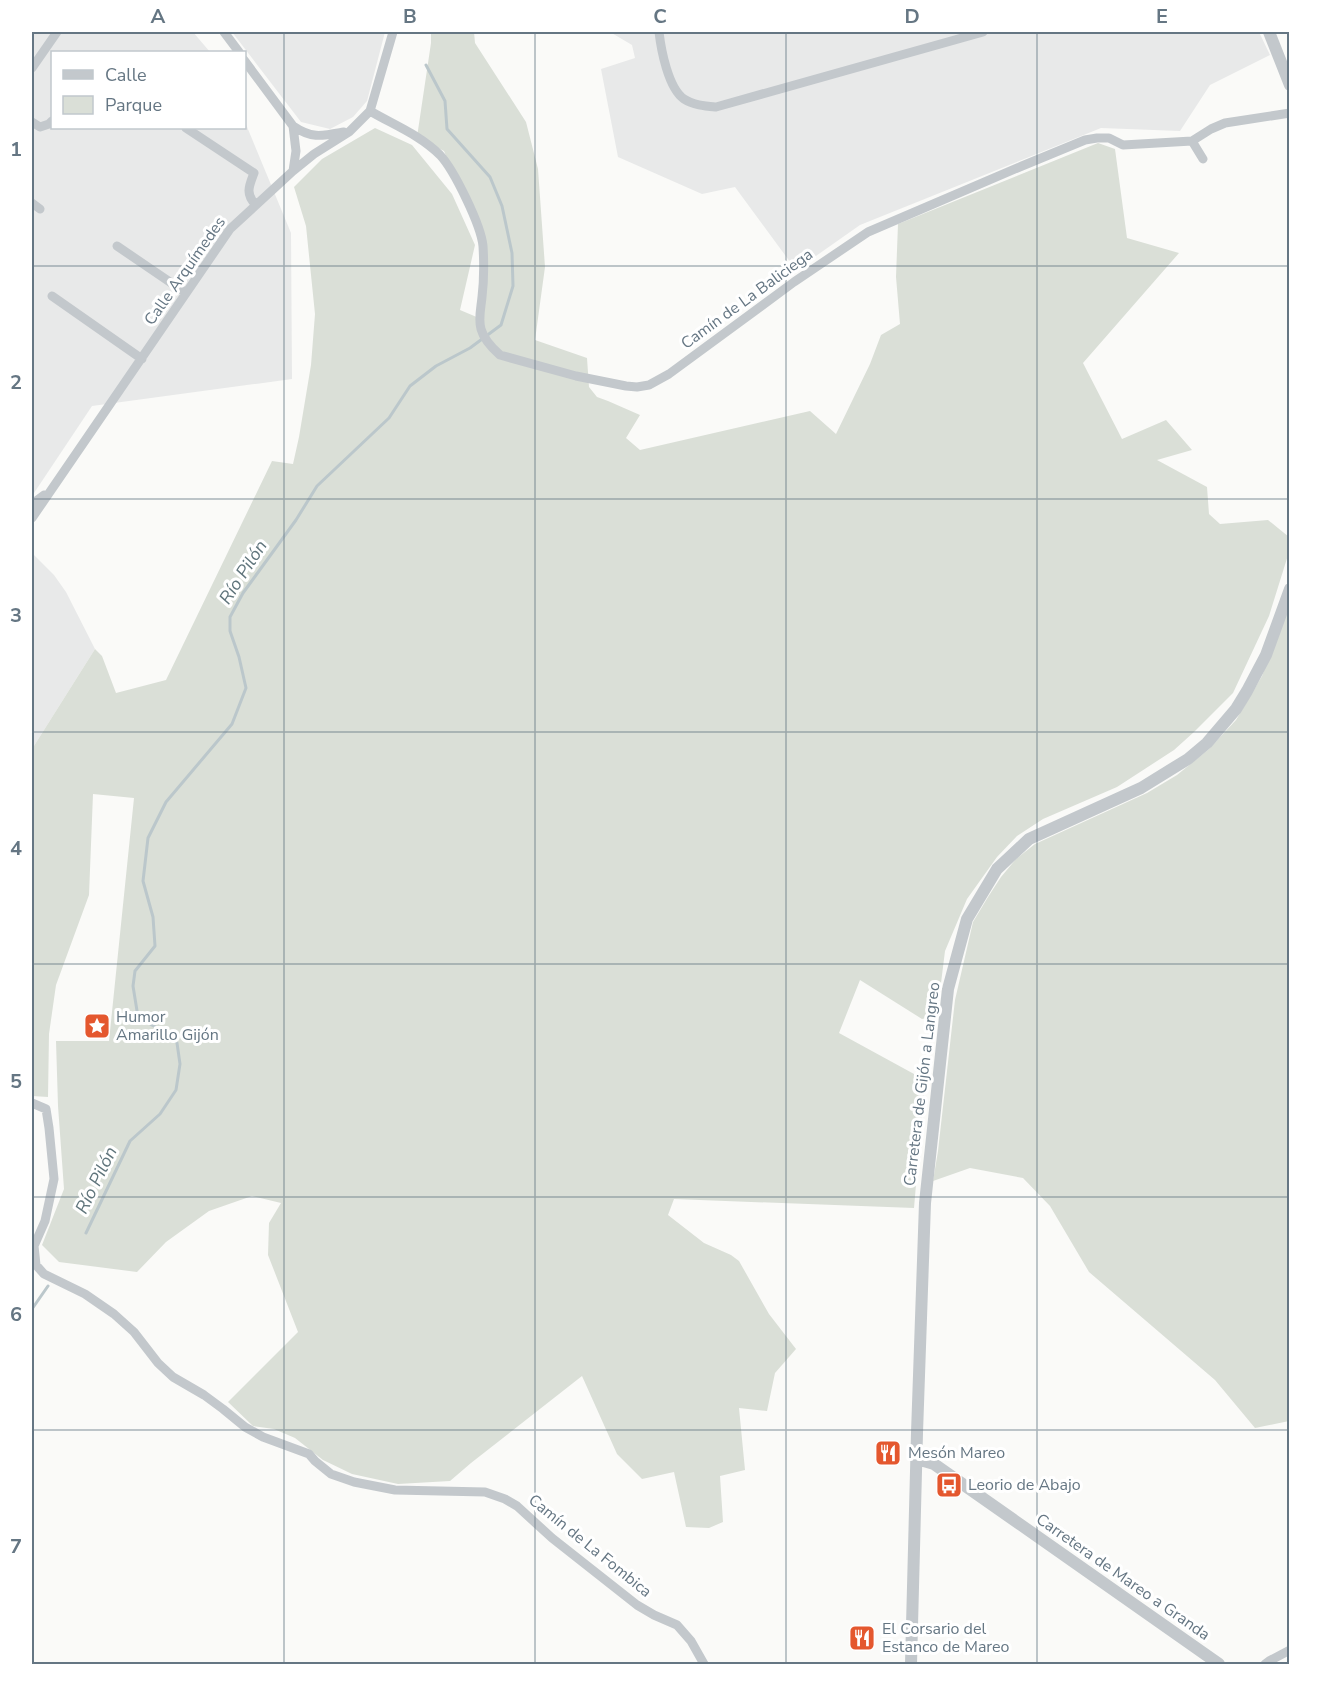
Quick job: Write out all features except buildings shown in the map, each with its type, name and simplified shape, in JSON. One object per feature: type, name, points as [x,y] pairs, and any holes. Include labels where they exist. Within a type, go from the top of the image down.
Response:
[{"type":"street","points":[[32,68],[57,32]]},
{"type":"street","points":[[224,32],[238,51]]},
{"type":"street","name":"Calle Arquímedes","points":[[32,518],[230,230],[293,171],[349,132],[370,111],[393,32]]},
{"type":"street","points":[[659,32],[661,51],[673,84],[682,98],[701,106],[716,107],[983,32]]},
{"type":"street","points":[[1269,32],[1288,79]]},
{"type":"street","points":[[246,63],[293,126],[319,136],[349,132]]},
{"type":"street","name":"Camín de La Baliciega","points":[[370,111],[430,146],[450,168],[482,237],[483,280],[479,318],[481,330],[490,346],[500,355],[576,376],[637,387],[649,385],[669,374],[841,250],[868,232],[898,219],[1085,141],[1109,138],[1123,145],[1192,141],[1225,123],[1290,113]]},
{"type":"street","points":[[32,122],[40,127],[51,122]]},
{"type":"street","points":[[293,126],[296,151],[293,171]]},
{"type":"street","points":[[188,129],[254,173],[248,189],[250,199],[256,205]]},
{"type":"street","points":[[1192,141],[1203,159]]},
{"type":"street","points":[[117,246],[186,292]]},
{"type":"street","points":[[52,296],[142,359]]},
{"type":"street","points":[[32,504],[51,490]]},
{"type":"street","name":"Carretera de Gijón a Langreo","points":[[911,1665],[925,1203],[948,989],[968,918],[997,869],[1029,839],[1141,788],[1188,759],[1207,743],[1236,709],[1247,691],[1266,655],[1290,589]]},
{"type":"street","name":"Camín de La Fombica","points":[[32,1103],[46,1109],[54,1179],[45,1221],[34,1246],[36,1265],[44,1274],[85,1294],[114,1314],[134,1332],[158,1363],[173,1377],[214,1402],[244,1427],[263,1437],[309,1454],[331,1474],[354,1482],[394,1490],[485,1492],[518,1506],[552,1538],[637,1605],[677,1624],[691,1641],[704,1665]]},
{"type":"street","name":"Carretera de Mareo a Granda","points":[[916,1459],[934,1464],[1219,1665]]},
{"type":"street","points":[[1265,1665],[1290,1650]]},
{"type":"shaded area","points":[[32,32],[193,32],[209,51],[51,51],[51,129],[246,129],[246,124],[291,233],[292,379],[92,406],[32,496]]},
{"type":"shaded area","points":[[232,32],[385,32],[367,101],[353,117],[330,129],[301,122]]},
{"type":"shaded area","points":[[610,32],[1259,32],[1270,55],[1210,85],[1180,131],[1101,128],[860,225],[796,270],[735,187],[702,194],[618,157],[601,69],[635,58],[632,45]]},
{"type":"shaded area","points":[[32,553],[54,575],[66,592],[95,649],[32,749]]},
{"type":"green space","points":[[431,32],[474,32],[475,43],[526,122],[538,169],[545,267],[535,340],[587,358],[589,387],[597,397],[640,415],[626,438],[640,450],[810,411],[836,434],[870,364],[881,335],[900,324],[896,277],[898,224],[1098,143],[1115,149],[1127,238],[1179,253],[1083,363],[1122,439],[1166,420],[1192,450],[1157,460],[1207,487],[1209,514],[1220,524],[1268,520],[1289,537],[1289,552],[1269,616],[1233,693],[1174,750],[1117,787],[1043,819],[1017,836],[997,857],[967,899],[945,951],[937,1015],[922,1019],[860,980],[839,1033],[925,1080],[914,1208],[674,1199],[668,1215],[704,1243],[739,1261],[769,1314],[796,1349],[775,1373],[767,1411],[739,1408],[745,1470],[720,1476],[723,1522],[709,1528],[686,1527],[674,1472],[642,1479],[617,1454],[582,1376],[450,1481],[398,1484],[352,1474],[323,1460],[295,1438],[274,1429],[253,1426],[228,1402],[298,1332],[268,1255],[269,1223],[281,1203],[252,1196],[209,1211],[166,1242],[137,1272],[59,1262],[42,1245],[64,1189],[56,1041],[109,1041],[134,798],[93,794],[89,895],[56,985],[49,1034],[48,1097],[32,1096],[32,749],[95,649],[102,656],[116,693],[166,680],[272,461],[293,464],[311,365],[315,314],[306,226],[294,187],[322,159],[375,128],[412,145],[452,194],[475,245],[460,310],[479,318],[483,245],[444,151],[417,137]]},
{"type":"green space","points":[[1289,604],[1289,1421],[1255,1428],[1215,1380],[1089,1272],[1050,1206],[1023,1178],[970,1168],[933,1181],[955,1000],[973,922],[988,897],[1016,859],[1035,844],[1147,793],[1177,775],[1209,749],[1236,720],[1262,676]]},
{"type":"waterway","name":"Río Pilón","points":[[86,1233],[130,1141],[160,1114],[176,1090],[180,1064],[177,1043],[173,1037],[138,1017],[133,986],[135,971],[155,946],[153,917],[143,881],[148,838],[166,802],[232,724],[246,688],[230,631],[230,617],[243,593],[296,520],[317,486],[389,418],[410,386],[436,366],[470,348],[501,325],[513,286],[512,253],[502,206],[490,177],[447,129],[445,101],[426,65]]},
{"type":"waterway","name":"Río Pilón","points":[[32,1309],[48,1286]]},
{"type":"place","name":"Humor Amarillo Gijón","points":[[97,1026]]},
{"type":"place","name":"Mesón Mareo","points":[[888,1453]]},
{"type":"place","name":"Leorio de Abajo","points":[[949,1485]]},
{"type":"place","name":"El Corsario del Estanco de Mareo","points":[[862,1638]]}]
